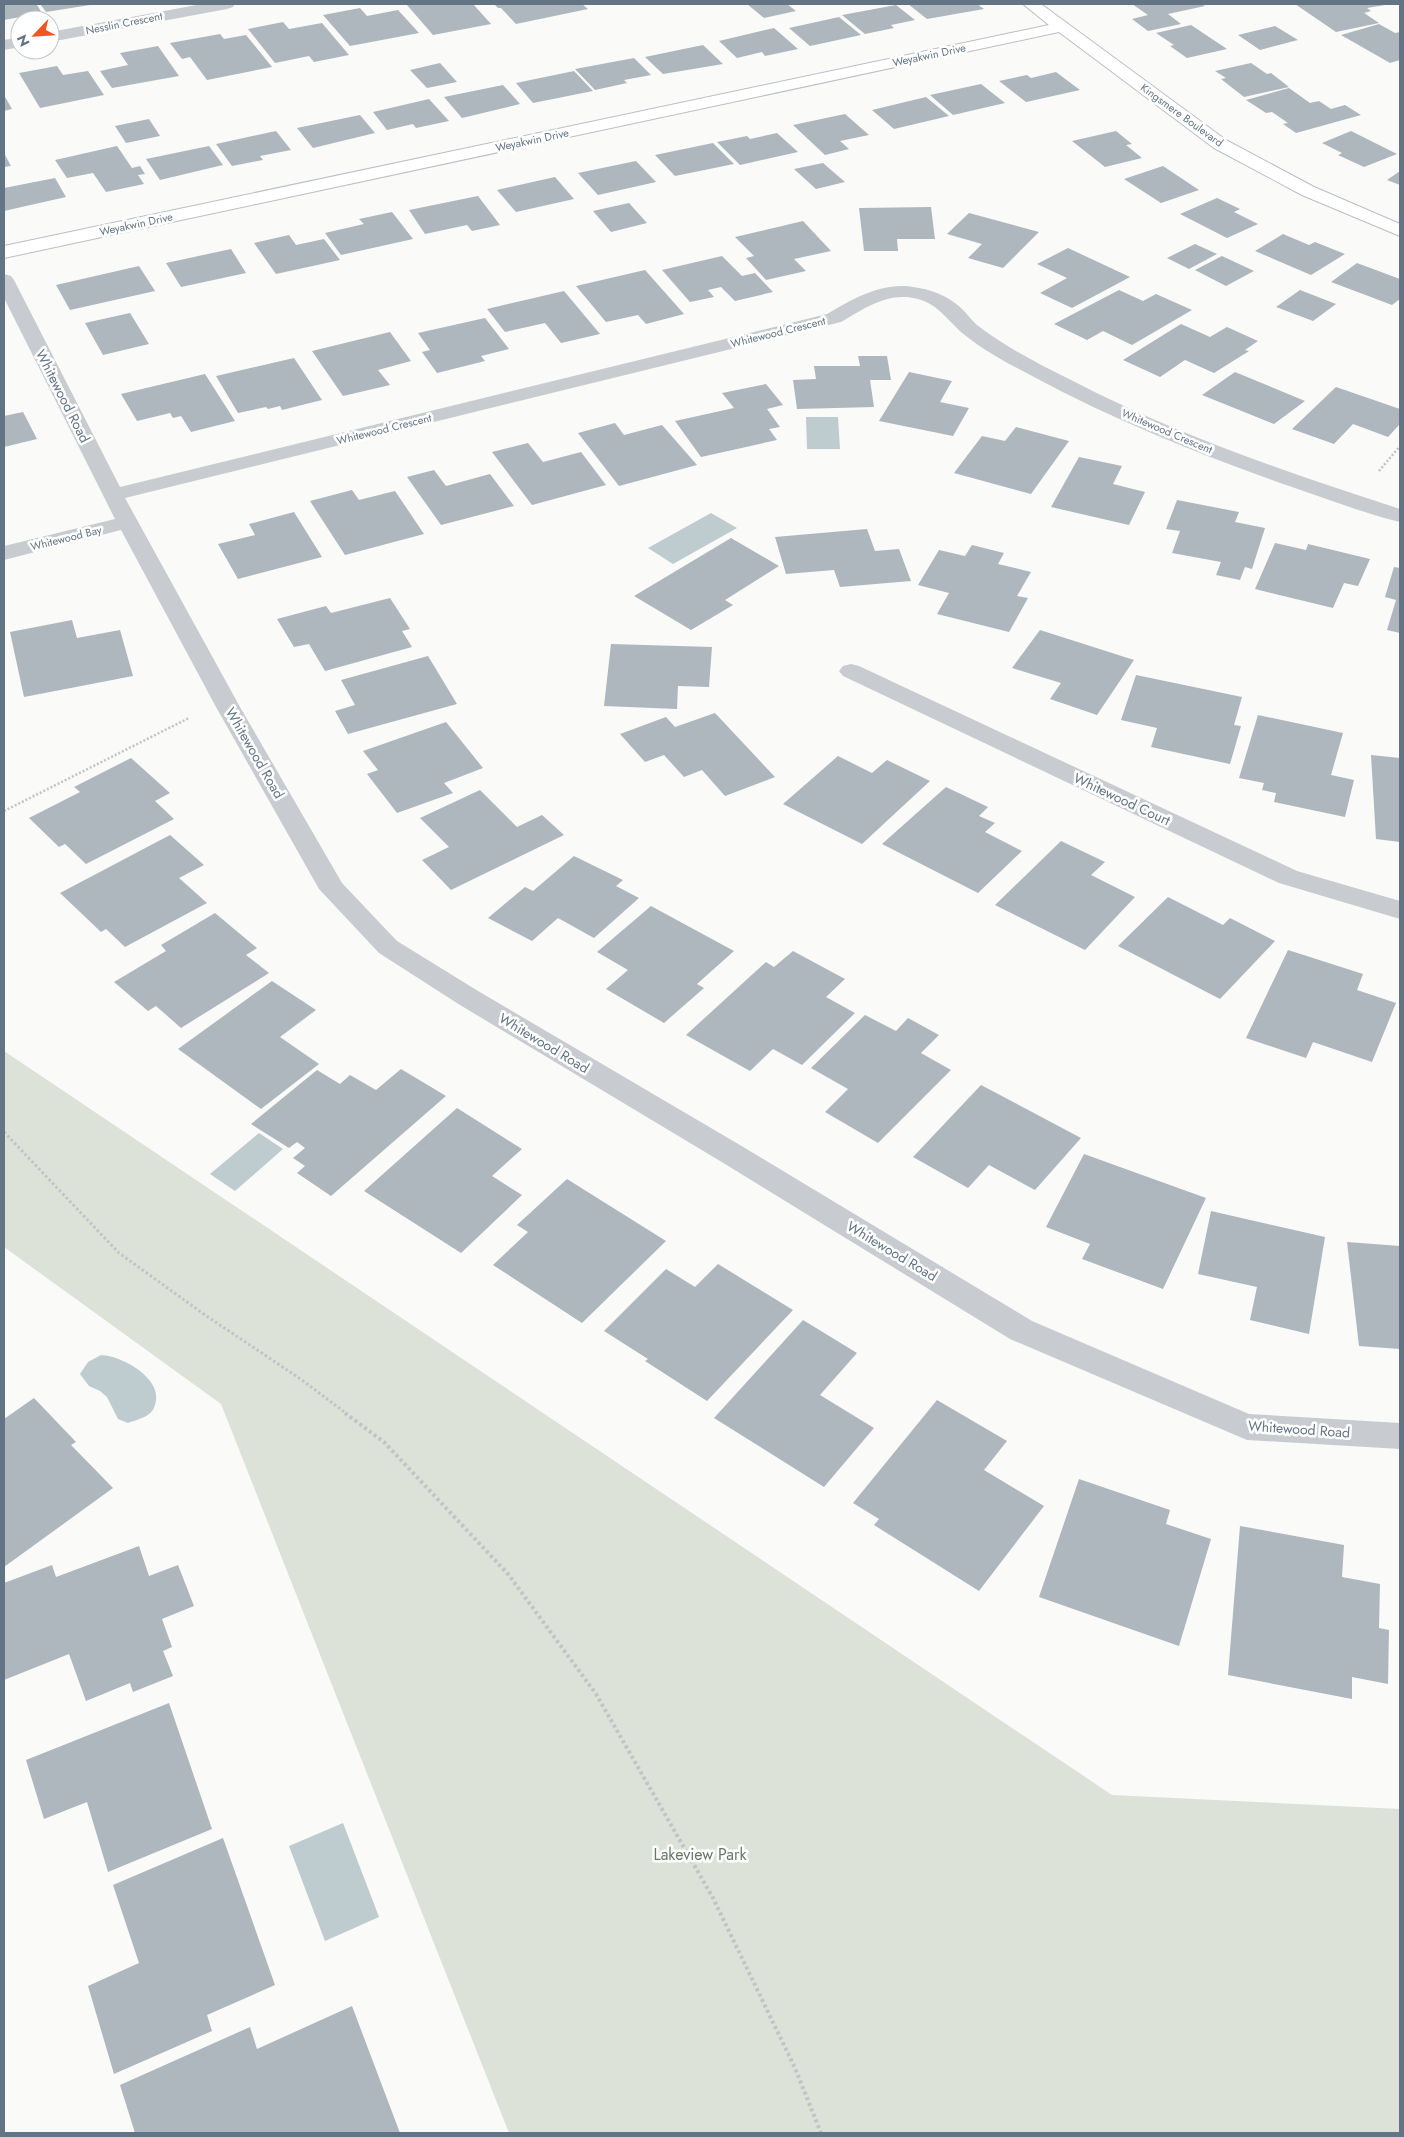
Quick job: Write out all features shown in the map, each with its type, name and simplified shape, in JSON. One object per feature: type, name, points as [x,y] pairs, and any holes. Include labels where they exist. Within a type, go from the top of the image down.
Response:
[{"type":"street","name":"Nesslin Crescent","points":[[60,35],[226,4]]},
{"type":"street","name":"Kingsmere Boulevard","points":[[1031,4],[1220,144],[1308,191],[1400,231]]},
{"type":"street","name":"Weyakwin Drive","points":[[4,252],[1061,27]]},
{"type":"street","name":"Whitewood Road","points":[[4,280],[128,522],[228,707],[332,889],[388,947],[469,998],[727,1151],[1021,1330],[1247,1427],[1400,1436]]},
{"type":"street","name":"Whitewood Crescent","points":[[114,495],[834,318],[870,297],[893,291],[920,294],[936,299],[947,306],[971,330],[1008,355],[1083,394],[1135,418],[1253,467],[1400,516]]},
{"type":"street","name":"Whitewood Bay","points":[[4,553],[128,522]]},
{"type":"street","name":"Whitewood Court","points":[[851,671],[1288,877],[1400,910]]},
{"type":"path","points":[[1375,476],[1400,446]]},
{"type":"path","points":[[4,811],[190,718]]},
{"type":"path","points":[[4,1132],[119,1253],[204,1316],[302,1380],[384,1442],[508,1574],[596,1694],[713,1898],[795,2068],[821,2133]]},
{"type":"green space","name":"Lakeview Park","points":[[4,1051],[1112,1795],[1400,1809],[1400,2133],[509,2133],[221,1404],[4,1247]]},
{"type":"shaded area","points":[[806,417],[838,417],[840,449],[807,449]]},
{"type":"shaded area","points":[[711,513],[737,528],[673,564],[648,548]]},
{"type":"shaded area","points":[[259,1133],[283,1149],[235,1191],[210,1174]]},
{"type":"shaded area","points":[[101,1355],[110,1356],[131,1365],[149,1379],[154,1388],[156,1398],[154,1408],[149,1414],[128,1423],[118,1419],[107,1397],[89,1386],[80,1374],[88,1362]]},
{"type":"shaded area","points":[[343,1823],[379,1917],[325,1941],[289,1846]]},
{"type":"building","points":[[4,4],[34,4],[40,10],[10,10],[10,19],[4,20]]},
{"type":"building","points":[[40,4],[90,4],[59,10],[44,10]]},
{"type":"building","points":[[473,4],[491,24],[433,35],[407,5]]},
{"type":"building","points":[[494,4],[582,4],[588,9],[516,24],[501,8]]},
{"type":"building","points":[[747,4],[787,4],[796,11],[764,18]]},
{"type":"building","points":[[908,4],[977,4],[984,9],[927,19]]},
{"type":"building","points":[[1132,4],[1201,4],[1205,6],[1168,14],[1181,24],[1148,31],[1132,19],[1148,15]]},
{"type":"building","points":[[1295,4],[1385,5],[1367,8],[1371,11],[1364,13],[1379,23],[1336,32]]},
{"type":"building","points":[[896,5],[915,20],[891,25],[894,28],[865,34],[842,15]]},
{"type":"building","points":[[360,8],[367,16],[398,10],[419,33],[350,46],[323,15]]},
{"type":"building","points":[[839,17],[861,35],[810,46],[789,28]]},
{"type":"building","points":[[283,22],[289,29],[322,23],[349,55],[314,62],[309,56],[275,63],[248,29]]},
{"type":"building","points":[[1379,24],[1395,33],[1400,32],[1400,60],[1390,63],[1341,35]]},
{"type":"building","points":[[1191,25],[1227,49],[1187,58],[1170,46],[1174,45],[1156,33]]},
{"type":"building","points":[[1275,26],[1298,40],[1260,50],[1238,35]]},
{"type":"building","points":[[774,28],[798,49],[765,56],[762,52],[737,58],[719,41]]},
{"type":"building","points":[[220,34],[224,39],[246,35],[272,67],[207,80],[190,57],[182,59],[170,43]]},
{"type":"building","points":[[703,45],[723,64],[663,74],[645,57]]},
{"type":"building","points":[[158,46],[179,76],[112,88],[100,71],[128,65],[120,53]]},
{"type":"building","points":[[634,58],[651,75],[624,80],[627,83],[595,90],[575,69]]},
{"type":"building","points":[[440,63],[457,82],[427,88],[410,70]]},
{"type":"building","points":[[1251,63],[1267,74],[1271,73],[1289,87],[1244,97],[1221,79],[1226,78],[1215,71]]},
{"type":"building","points":[[57,66],[63,75],[88,71],[104,95],[40,108],[19,73]]},
{"type":"building","points":[[574,71],[593,91],[533,103],[516,83]]},
{"type":"building","points":[[1056,72],[1080,90],[1026,102],[999,81],[1027,75],[1031,78]]},
{"type":"building","points":[[981,84],[1005,103],[953,115],[930,95]]},
{"type":"building","points":[[503,85],[520,104],[462,118],[444,97]]},
{"type":"building","points":[[1289,88],[1310,103],[1319,101],[1331,109],[1345,105],[1361,115],[1296,133],[1283,124],[1288,123],[1272,112],[1266,113],[1246,100]]},
{"type":"building","points":[[4,95],[12,109],[4,111]]},
{"type":"building","points":[[926,97],[949,116],[894,129],[872,110]]},
{"type":"building","points":[[429,99],[449,121],[416,128],[413,124],[387,130],[373,112]]},
{"type":"building","points":[[845,114],[869,135],[840,141],[849,149],[825,155],[793,125]]},
{"type":"building","points":[[360,115],[375,133],[313,148],[297,128]]},
{"type":"building","points":[[149,119],[160,136],[126,143],[115,126]]},
{"type":"building","points":[[276,131],[291,150],[260,156],[263,160],[232,166],[216,144]]},
{"type":"building","points":[[1116,131],[1132,144],[1126,145],[1142,158],[1105,167],[1072,141]]},
{"type":"building","points":[[1351,131],[1397,154],[1364,167],[1338,155],[1342,153],[1322,143]]},
{"type":"building","points":[[777,133],[798,152],[740,165],[717,142],[747,136],[750,139]]},
{"type":"building","points":[[713,143],[734,164],[675,176],[655,155]]},
{"type":"building","points":[[117,146],[132,168],[140,166],[145,174],[138,175],[144,184],[106,192],[93,173],[67,178],[55,160]]},
{"type":"building","points":[[209,146],[223,165],[160,180],[146,159]]},
{"type":"building","points":[[4,153],[11,166],[4,167]]},
{"type":"building","points":[[636,161],[656,182],[598,195],[578,173]]},
{"type":"building","points":[[823,163],[845,182],[816,189],[794,169]]},
{"type":"building","points":[[1163,166],[1199,190],[1161,203],[1124,179]]},
{"type":"building","points":[[1400,171],[1400,185],[1387,180]]},
{"type":"building","points":[[555,177],[574,199],[516,212],[497,190]]},
{"type":"building","points":[[55,178],[66,197],[4,211],[4,188]]},
{"type":"building","points":[[478,196],[500,225],[472,231],[467,225],[425,234],[409,210]]},
{"type":"building","points":[[1217,198],[1240,209],[1234,212],[1258,224],[1227,238],[1180,214]]},
{"type":"building","points":[[629,203],[647,223],[611,232],[593,211]]},
{"type":"building","points":[[931,207],[935,239],[897,239],[898,251],[864,251],[859,208]]},
{"type":"building","points":[[392,212],[413,239],[341,255],[325,233],[364,224],[359,219]]},
{"type":"building","points":[[969,213],[1039,232],[1003,268],[968,258],[982,244],[947,234]]},
{"type":"building","points":[[803,221],[831,251],[794,259],[806,271],[766,280],[746,258],[754,256],[735,237]]},
{"type":"building","points":[[1283,234],[1309,245],[1315,242],[1345,254],[1311,275],[1255,251]]},
{"type":"building","points":[[289,235],[296,245],[324,239],[340,260],[276,274],[254,243]]},
{"type":"building","points":[[1195,244],[1217,254],[1189,269],[1167,258]]},
{"type":"building","points":[[1068,248],[1130,277],[1072,308],[1040,293],[1067,278],[1037,264]]},
{"type":"building","points":[[231,249],[246,273],[181,287],[166,263]]},
{"type":"building","points":[[722,256],[742,276],[755,273],[773,292],[735,301],[721,287],[708,290],[714,297],[690,302],[662,270]]},
{"type":"building","points":[[1222,256],[1254,271],[1226,286],[1195,270]]},
{"type":"building","points":[[1357,263],[1400,279],[1400,299],[1392,305],[1331,282]]},
{"type":"building","points":[[139,266],[155,291],[70,310],[56,285]]},
{"type":"building","points":[[645,270],[684,314],[646,324],[638,315],[606,322],[576,286]]},
{"type":"building","points":[[1119,290],[1143,301],[1156,294],[1192,310],[1132,345],[1103,331],[1087,340],[1054,324]]},
{"type":"building","points":[[1300,290],[1336,304],[1313,321],[1276,307]]},
{"type":"building","points":[[564,291],[600,334],[561,343],[545,323],[505,332],[487,309]]},
{"type":"building","points":[[130,313],[149,344],[103,355],[85,323]]},
{"type":"building","points":[[485,318],[509,349],[481,356],[485,361],[437,373],[422,352],[430,350],[418,333]]},
{"type":"building","points":[[1181,324],[1210,337],[1227,327],[1258,341],[1245,350],[1249,351],[1214,373],[1185,360],[1160,377],[1123,360]]},
{"type":"building","points":[[390,332],[411,361],[378,370],[390,385],[343,396],[312,351]]},
{"type":"building","points":[[858,356],[887,356],[891,380],[870,380],[874,407],[797,409],[793,380],[816,379],[814,366],[860,366]]},
{"type":"building","points":[[294,358],[322,400],[282,410],[280,406],[238,413],[216,376]]},
{"type":"building","points":[[909,372],[952,381],[940,402],[969,408],[953,436],[879,421]]},
{"type":"building","points":[[1235,372],[1305,401],[1274,424],[1202,395]]},
{"type":"building","points":[[205,374],[235,421],[191,432],[181,416],[173,418],[170,413],[137,421],[121,394]]},
{"type":"building","points":[[766,384],[783,405],[767,409],[780,427],[769,429],[777,440],[701,457],[675,421],[734,408],[722,393]]},
{"type":"building","points":[[1336,387],[1400,409],[1400,424],[1388,437],[1353,424],[1334,444],[1292,429]]},
{"type":"building","points":[[23,412],[37,439],[4,447],[4,416]]},
{"type":"building","points":[[615,423],[624,435],[662,425],[697,465],[619,486],[578,433]]},
{"type":"building","points":[[1016,427],[1069,441],[1031,494],[954,473],[982,436],[1005,441]]},
{"type":"building","points":[[528,443],[543,462],[581,452],[606,485],[532,505],[492,452]]},
{"type":"building","points":[[1079,457],[1122,466],[1113,484],[1145,492],[1129,525],[1051,507]]},
{"type":"building","points":[[434,470],[446,486],[490,474],[514,506],[441,525],[407,477]]},
{"type":"building","points":[[352,490],[359,500],[395,491],[424,534],[345,555],[310,501]]},
{"type":"building","points":[[1177,500],[1239,512],[1235,522],[1265,528],[1252,569],[1245,567],[1240,580],[1216,575],[1221,562],[1172,553],[1180,531],[1166,529]]},
{"type":"building","points":[[294,512],[322,557],[238,579],[218,544],[255,535],[249,524]]},
{"type":"building","points":[[867,529],[875,551],[899,549],[911,581],[840,587],[834,570],[786,574],[775,537]]},
{"type":"building","points":[[731,538],[779,566],[725,600],[733,605],[691,630],[634,596]]},
{"type":"building","points":[[1275,543],[1306,550],[1308,544],[1370,559],[1358,586],[1344,583],[1333,608],[1255,589]]},
{"type":"building","points":[[972,545],[1004,553],[998,564],[1031,572],[1017,596],[1028,598],[1009,632],[937,614],[949,593],[918,585],[939,550],[965,556]]},
{"type":"building","points":[[1394,567],[1400,568],[1400,633],[1387,630],[1396,600],[1385,597]]},
{"type":"building","points":[[390,598],[410,629],[402,631],[412,647],[325,671],[309,644],[294,647],[277,619],[326,606],[331,613]]},
{"type":"building","points":[[72,620],[77,638],[120,630],[133,676],[24,697],[10,632]]},
{"type":"building","points":[[1040,630],[1134,660],[1097,715],[1050,699],[1061,683],[1012,668]]},
{"type":"building","points":[[611,644],[712,647],[709,687],[678,686],[677,709],[604,706]]},
{"type":"building","points":[[428,656],[457,704],[348,734],[335,711],[355,705],[341,680]]},
{"type":"building","points":[[1136,675],[1242,697],[1234,725],[1241,726],[1230,764],[1151,747],[1157,728],[1121,720]]},
{"type":"building","points":[[715,713],[775,777],[725,796],[702,770],[684,777],[664,755],[645,762],[620,734],[666,717],[675,727]]},
{"type":"building","points":[[1258,715],[1343,733],[1331,775],[1354,780],[1345,817],[1274,802],[1276,793],[1262,790],[1264,783],[1239,778]]},
{"type":"building","points":[[446,722],[483,768],[444,783],[453,793],[397,813],[367,774],[378,770],[363,751]]},
{"type":"building","points":[[1371,755],[1400,758],[1400,842],[1376,839]]},
{"type":"building","points":[[838,756],[872,773],[887,760],[930,781],[862,844],[783,804]]},
{"type":"building","points":[[131,758],[170,793],[155,801],[174,819],[86,864],[65,844],[59,847],[29,818],[80,792],[74,787]]},
{"type":"building","points":[[946,787],[988,807],[979,816],[995,823],[985,832],[1022,851],[978,893],[882,844]]},
{"type":"building","points":[[480,790],[517,827],[542,815],[564,835],[451,890],[422,860],[449,847],[420,818]]},
{"type":"building","points":[[170,835],[204,865],[179,878],[207,903],[125,947],[106,929],[101,932],[60,893]]},
{"type":"building","points":[[1061,841],[1105,862],[1091,875],[1135,897],[1085,950],[995,905]]},
{"type":"building","points":[[574,856],[623,880],[616,886],[639,898],[594,938],[558,918],[532,941],[488,918],[525,887],[533,891]]},
{"type":"building","points":[[1168,897],[1223,925],[1230,918],[1275,941],[1220,999],[1118,946]]},
{"type":"building","points":[[651,906],[734,951],[697,984],[704,988],[664,1023],[606,989],[628,970],[597,952]]},
{"type":"building","points":[[215,913],[257,948],[246,955],[269,973],[181,1028],[156,1006],[148,1011],[114,982],[166,951],[161,945]]},
{"type":"building","points":[[1288,950],[1363,974],[1357,990],[1396,1003],[1372,1062],[1313,1042],[1306,1058],[1246,1038]]},
{"type":"building","points":[[793,951],[845,979],[826,997],[855,1013],[802,1065],[773,1049],[750,1071],[686,1035],[766,962],[774,967]]},
{"type":"building","points":[[272,981],[316,1010],[280,1037],[319,1064],[261,1109],[178,1049]]},
{"type":"building","points":[[865,1015],[896,1031],[908,1018],[939,1035],[921,1053],[951,1070],[878,1143],[825,1112],[848,1089],[811,1068]]},
{"type":"building","points":[[401,1069],[446,1096],[331,1196],[297,1173],[305,1166],[293,1158],[305,1148],[297,1142],[289,1148],[251,1124],[317,1070],[340,1084],[350,1075],[376,1090]]},
{"type":"building","points":[[981,1085],[1081,1138],[1035,1190],[989,1165],[968,1188],[913,1157]]},
{"type":"building","points":[[457,1108],[522,1149],[492,1176],[522,1195],[461,1253],[364,1191]]},
{"type":"building","points":[[1084,1154],[1206,1198],[1163,1289],[1082,1259],[1090,1244],[1046,1227]]},
{"type":"building","points":[[567,1179],[666,1241],[582,1323],[493,1265],[528,1232],[517,1225]]},
{"type":"building","points":[[1211,1211],[1325,1237],[1309,1334],[1250,1320],[1257,1287],[1198,1274]]},
{"type":"building","points":[[1347,1242],[1400,1246],[1400,1349],[1359,1346]]},
{"type":"building","points":[[718,1264],[793,1310],[707,1401],[645,1361],[648,1359],[604,1331],[666,1269],[695,1287]]},
{"type":"building","points":[[803,1320],[857,1353],[820,1395],[874,1428],[824,1487],[714,1418]]},
{"type":"building","points":[[34,1398],[76,1442],[71,1445],[113,1488],[4,1567],[4,1419]]},
{"type":"building","points":[[937,1400],[1007,1441],[984,1470],[1044,1506],[979,1591],[874,1525],[879,1519],[853,1503]]},
{"type":"building","points":[[1079,1479],[1170,1510],[1166,1524],[1211,1539],[1179,1646],[1039,1597]]},
{"type":"building","points":[[1240,1526],[1344,1545],[1342,1577],[1380,1584],[1379,1628],[1389,1630],[1388,1684],[1352,1677],[1352,1699],[1228,1675]]},
{"type":"building","points":[[139,1546],[149,1576],[178,1565],[194,1606],[162,1619],[172,1647],[163,1651],[173,1676],[133,1692],[130,1683],[86,1701],[69,1654],[4,1680],[4,1583],[52,1565],[56,1577]]},
{"type":"building","points":[[169,1703],[212,1829],[108,1872],[87,1802],[44,1819],[26,1760]]},
{"type":"building","points":[[223,1838],[275,1985],[207,2015],[212,2031],[114,2074],[88,1986],[139,1963],[113,1885]]},
{"type":"building","points":[[352,2006],[400,2133],[135,2133],[120,2085],[250,2027],[257,2049]]}]
